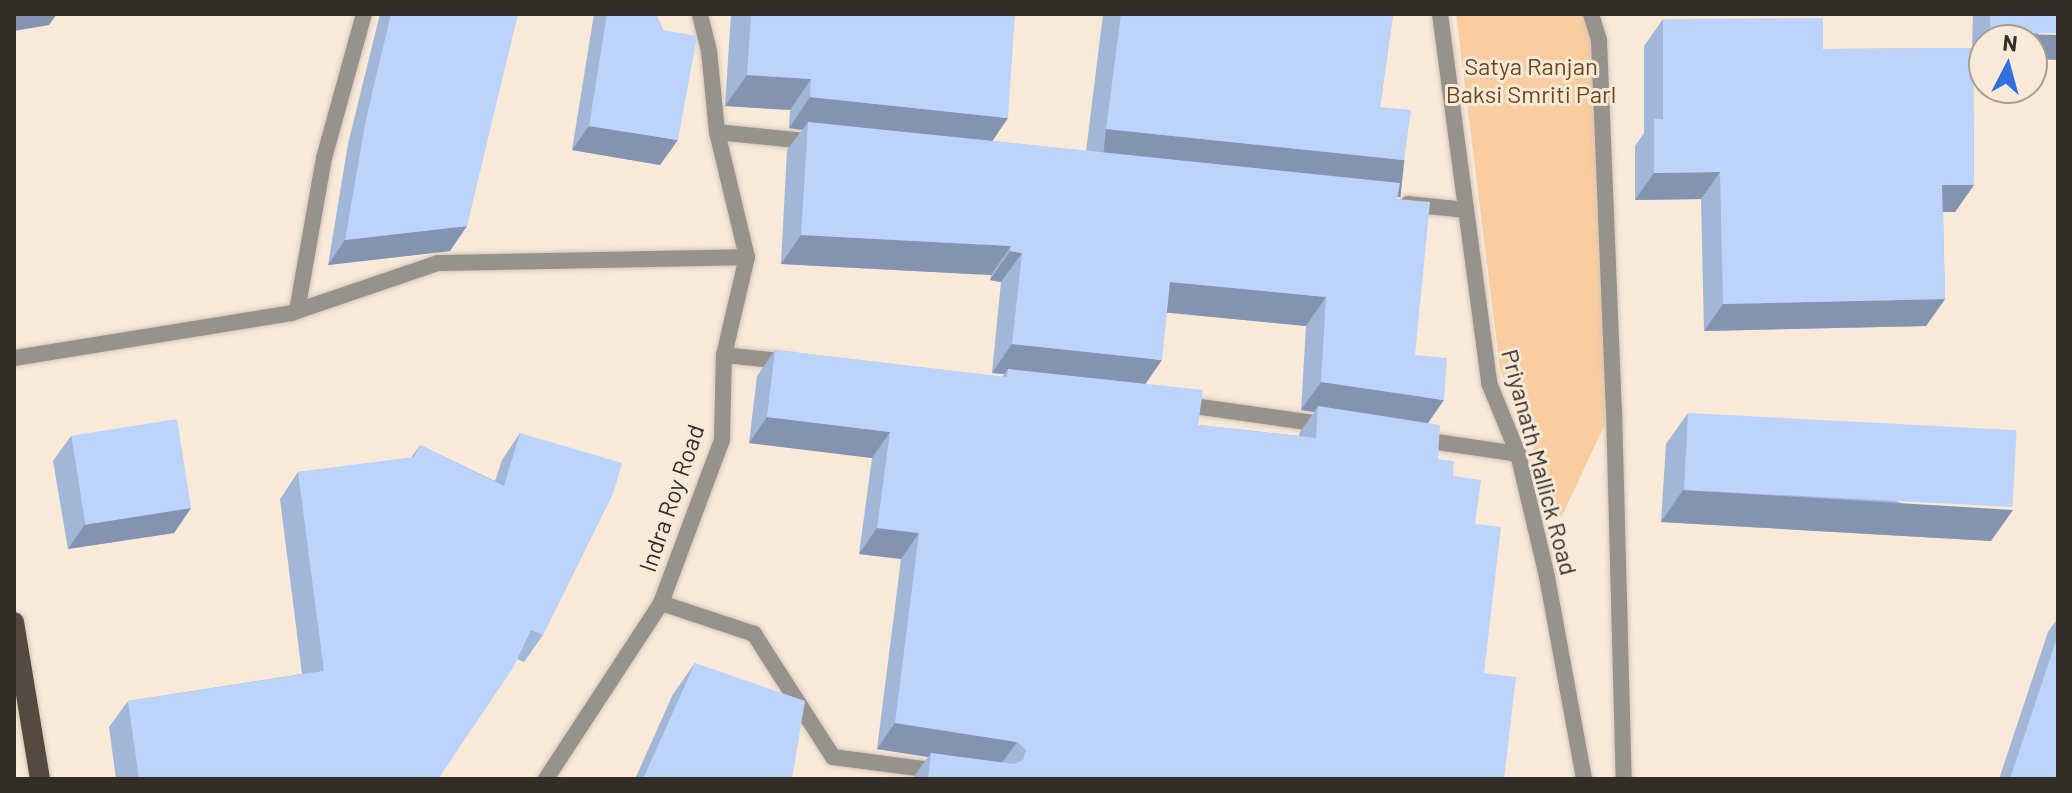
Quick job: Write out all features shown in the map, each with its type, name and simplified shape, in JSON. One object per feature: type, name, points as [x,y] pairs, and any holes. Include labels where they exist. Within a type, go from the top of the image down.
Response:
[{"type":"main road","points":[[14,622],[40,779]]},
{"type":"street","points":[[297,311],[324,158],[364,14]]},
{"type":"street","name":"Indra Roy Road","points":[[546,779],[661,603],[722,440],[724,355],[747,257],[717,132],[709,51],[700,14]]},
{"type":"street","name":"Priyanath Mallick Road","points":[[1440,14],[1489,383],[1518,454],[1547,577],[1584,779]]},
{"type":"street","points":[[1591,14],[1599,41],[1624,779]]},
{"type":"street","points":[[717,132],[828,143]]},
{"type":"street","points":[[1390,203],[1466,210]]},
{"type":"street","points":[[14,358],[297,311],[438,263],[747,257]]},
{"type":"street","points":[[724,355],[803,363]]},
{"type":"street","points":[[1166,402],[1350,428]]},
{"type":"street","points":[[1396,435],[1518,454]]},
{"type":"street","points":[[661,603],[754,634],[833,757],[952,773]]},
{"type":"green space","name":"Satya Ranjan Baksi Smriti Parl","points":[[1456,14],[1588,14],[1595,43],[1611,411],[1561,518],[1500,369]]},
{"type":"building","points":[[391,14],[518,14],[467,226],[345,240],[366,119]]},
{"type":"building","points":[[607,14],[656,14],[663,30],[697,36],[678,140],[589,126]]},
{"type":"building","points":[[751,14],[1015,14],[1008,118],[810,97],[811,79],[747,75]]},
{"type":"building","points":[[1121,14],[1393,14],[1380,107],[1411,110],[1404,160],[1106,129]]},
{"type":"building","points":[[1990,14],[2058,14],[2058,33],[2048,33],[2048,24],[1990,24]]},
{"type":"building","points":[[1823,18],[1823,49],[1968,48],[1968,104],[1973,104],[1974,185],[1942,185],[1945,299],[1723,304],[1720,172],[1654,173],[1654,119],[1663,119],[1663,19]]},
{"type":"building","points":[[808,122],[1400,183],[1397,199],[1430,202],[1415,355],[1447,358],[1444,400],[1321,382],[1326,297],[1170,282],[1162,360],[1012,344],[1022,253],[1010,251],[1011,246],[801,235]]},
{"type":"building","points":[[775,350],[1007,377],[1008,369],[1203,390],[1198,425],[1316,438],[1318,406],[1440,425],[1438,459],[1454,461],[1453,476],[1481,480],[1475,524],[1501,527],[1484,673],[1516,677],[1504,779],[928,779],[931,753],[1014,764],[1023,760],[1026,750],[1017,742],[895,723],[919,533],[877,528],[890,432],[767,417]]},
{"type":"building","points":[[1688,413],[2017,430],[2013,507],[1684,490]]},
{"type":"building","points":[[177,419],[191,508],[85,525],[71,436]]},
{"type":"building","points":[[520,433],[622,463],[613,494],[543,635],[531,630],[513,668],[438,779],[139,779],[128,701],[324,671],[298,472],[414,457],[420,445],[504,486]]},
{"type":"building","points":[[2058,635],[2058,779],[2010,779]]},
{"type":"building","points":[[695,663],[805,701],[792,779],[643,779]]}]
